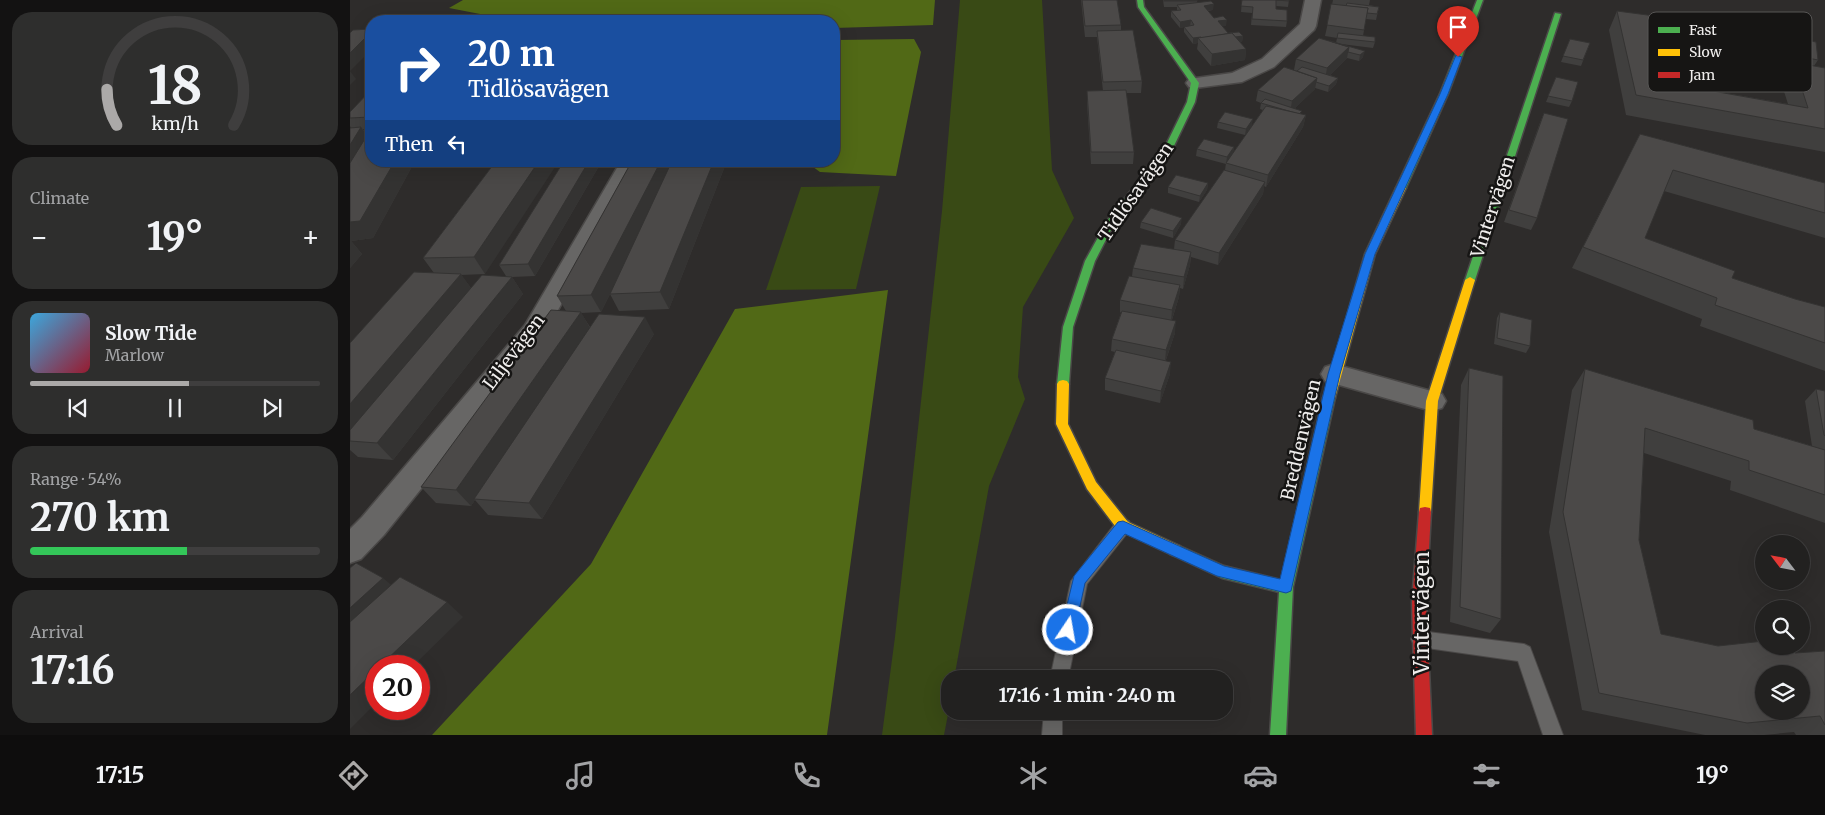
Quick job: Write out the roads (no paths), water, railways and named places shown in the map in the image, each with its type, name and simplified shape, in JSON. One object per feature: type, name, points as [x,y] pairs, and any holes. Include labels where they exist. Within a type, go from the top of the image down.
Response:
[{"type":"street","points":[[1140,0],[1141,7],[1195,83],[1236,78],[1268,63],[1308,26],[1313,0]]},
{"type":"street","name":"Breddenvägen","points":[[1278,735],[1286,587],[1334,374],[1370,254],[1444,94],[1480,0]]},
{"type":"street","name":"Vintervägen","points":[[1424,735],[1419,602],[1432,401],[1448,346],[1557,14]]},
{"type":"street","name":"Tidlösavägen","points":[[1195,83],[1191,102],[1168,150],[1110,223],[1090,261],[1068,327],[1063,380],[1062,424],[1090,485],[1123,526],[1222,572],[1286,587]]},
{"type":"street","name":"Liljevägen","points":[[350,549],[362,523],[534,331],[628,167]]},
{"type":"street","points":[[1334,374],[1432,401]]},
{"type":"lane","points":[[1060,670],[1078,580],[1123,526]]},
{"type":"lane","points":[[1420,639],[1524,653],[1553,735]]},
{"type":"lane","points":[[1052,735],[1053,720]]}]
